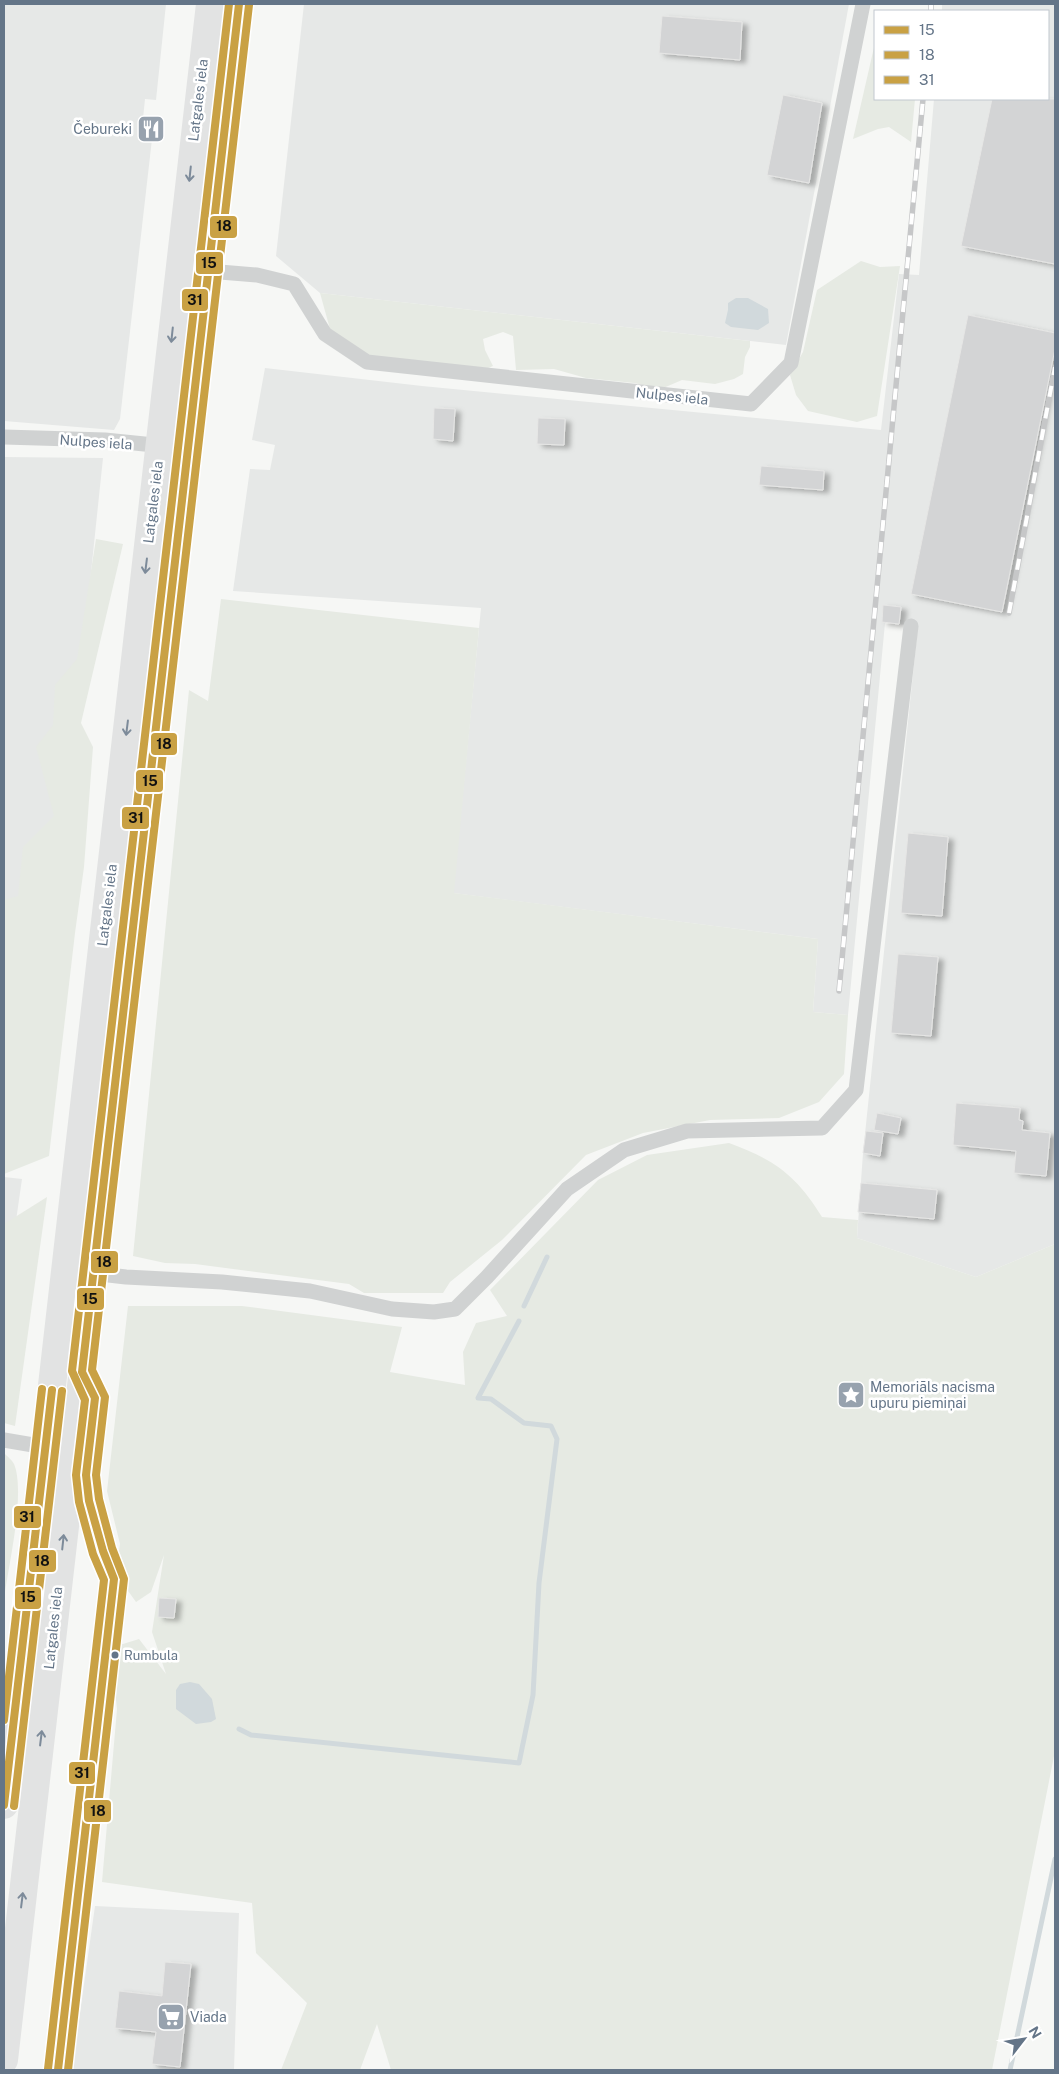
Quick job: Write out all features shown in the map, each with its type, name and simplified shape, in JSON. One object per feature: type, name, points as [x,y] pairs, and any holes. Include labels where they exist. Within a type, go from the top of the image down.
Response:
[{"type":"highway","name":"Latgales iela","points":[[5,1789],[210,4]]},
{"type":"highway","name":"Latgales iela","points":[[4,2060],[10,1948],[35,1785],[239,4]]},
{"type":"street","name":"Nulpes iela","points":[[208,271],[257,275],[294,284],[325,334],[367,362],[751,404],[791,363],[863,4]]},
{"type":"street","name":"Nulpes iela","points":[[4,437],[105,440],[160,446],[188,446]]},
{"type":"street","points":[[65,1270],[126,1277],[222,1282],[310,1291],[392,1309],[434,1312],[455,1309],[488,1277],[567,1189],[624,1150],[688,1131],[822,1128],[856,1090],[911,626]]},
{"type":"street","points":[[4,1440],[45,1447]]},
{"type":"street","points":[[5,1789],[35,1785]]},
{"type":"shaded area","points":[[4,4],[166,4],[156,100],[145,99],[141,138],[152,139],[120,419],[114,430],[4,421]]},
{"type":"shaded area","points":[[304,4],[849,4],[786,345],[320,293],[276,256]]},
{"type":"shaded area","points":[[942,4],[1055,4],[1055,1244],[976,1277],[857,1238],[863,1153],[918,626],[885,623],[848,1015],[813,1012],[818,939],[453,893],[481,608],[233,591],[250,469],[270,470],[275,445],[252,440],[265,368],[422,386],[881,430],[899,274],[919,275],[934,100],[1049,100],[1049,10],[942,10]]},
{"type":"shaded area","points":[[874,47],[874,100],[915,100],[911,142],[889,127],[878,129],[853,139]]},
{"type":"shaded area","points":[[861,261],[880,267],[900,266],[877,416],[857,422],[808,411],[796,395],[790,375],[803,352],[817,290]]},
{"type":"shaded area","points":[[320,293],[750,341],[750,347],[745,357],[743,374],[734,379],[715,384],[682,380],[661,389],[634,383],[586,378],[554,369],[516,370],[513,336],[503,332],[483,339],[485,350],[493,366],[481,371],[365,355],[330,329]]},
{"type":"shaded area","points":[[736,298],[748,298],[768,309],[769,323],[758,330],[731,327],[725,323],[728,303]]},
{"type":"shaded area","points":[[4,457],[103,458],[57,896],[4,903]]},
{"type":"shaded area","points":[[96,539],[123,544],[81,723],[93,747],[84,867],[49,1156],[4,1174],[4,900],[18,896],[23,847],[54,816],[36,747],[53,725],[55,685],[77,659]]},
{"type":"shaded area","points":[[221,599],[479,628],[454,893],[818,939],[813,1012],[848,1015],[844,1074],[819,1102],[779,1118],[710,1120],[643,1133],[586,1155],[502,1240],[450,1282],[443,1293],[364,1293],[349,1284],[195,1264],[165,1263],[133,1256],[189,690],[208,701]]},
{"type":"shaded area","points":[[729,1143],[759,1156],[783,1171],[803,1190],[822,1217],[858,1220],[857,1238],[976,1277],[1055,1244],[1055,1751],[992,2070],[391,2070],[377,2024],[360,2070],[281,2070],[307,2003],[256,1953],[252,1903],[102,1882],[117,1709],[110,1648],[139,1639],[166,1674],[152,1632],[164,1555],[151,1592],[136,1602],[116,1574],[120,1544],[107,1491],[128,1306],[242,1306],[402,1327],[390,1372],[465,1385],[463,1352],[476,1323],[507,1316],[490,1290],[598,1180],[647,1155]]},
{"type":"shaded area","points":[[4,1177],[22,1179],[4,1304]]},
{"type":"shaded area","points":[[47,1197],[15,1426],[4,1423],[4,1224]]},
{"type":"shaded area","points":[[4,1453],[14,1464],[18,1493],[15,1530],[4,1599]]},
{"type":"shaded area","points":[[190,1682],[199,1684],[212,1699],[216,1719],[211,1722],[196,1724],[176,1709],[176,1690],[180,1684]]},
{"type":"shaded area","points":[[95,1906],[239,1913],[234,2070],[72,2070]]},
{"type":"building","points":[[662,16],[742,22],[740,60],[659,53]]},
{"type":"building","points":[[783,95],[822,103],[809,183],[767,175]]},
{"type":"building","points":[[1055,99],[1055,264],[961,246],[992,100]]},
{"type":"building","points":[[968,315],[1055,333],[1055,349],[1002,612],[911,594]]},
{"type":"building","points":[[434,408],[455,409],[453,441],[433,439]]},
{"type":"building","points":[[538,418],[565,419],[564,445],[537,444]]},
{"type":"building","points":[[761,466],[824,471],[823,490],[759,485]]},
{"type":"building","points":[[883,605],[901,607],[899,624],[882,622]]},
{"type":"building","points":[[908,833],[948,837],[942,916],[901,913]]},
{"type":"building","points":[[898,954],[938,957],[931,1036],[891,1033]]},
{"type":"building","points":[[956,1103],[1020,1108],[1019,1120],[1023,1121],[1022,1130],[1050,1133],[1046,1176],[1014,1173],[1016,1151],[953,1145]]},
{"type":"building","points":[[877,1113],[901,1118],[898,1134],[874,1130]]},
{"type":"building","points":[[866,1131],[883,1133],[880,1156],[863,1153]]},
{"type":"building","points":[[861,1183],[937,1190],[934,1219],[858,1212]]},
{"type":"building","points":[[159,1598],[176,1599],[174,1618],[158,1617]]},
{"type":"building","name":"Viada","points":[[165,1962],[191,1964],[180,2067],[152,2064],[156,2032],[115,2028],[119,1991],[162,1996]]},
{"type":"waterway","points":[[524,1306],[547,1257]]},
{"type":"waterway","points":[[239,1729],[251,1735],[519,1763],[533,1695],[539,1583],[557,1439],[551,1426],[524,1423],[491,1399],[478,1398],[519,1321]]},
{"type":"waterway","points":[[1010,2070],[1055,1859]]},
{"type":"railway","points":[[931,4],[931,10]]},
{"type":"railway","points":[[839,991],[923,100]]},
{"type":"railway","points":[[1009,613],[1055,367]]},
{"type":"transit line","name":"31","points":[[48,2069],[104,1580],[93,1554],[79,1502],[76,1475],[85,1400],[72,1371],[229,4]]},
{"type":"transit line","name":"15","points":[[58,2070],[114,1579],[103,1551],[89,1501],[86,1475],[95,1398],[82,1372],[239,4]]},
{"type":"transit line","name":"18","points":[[68,2070],[124,1579],[112,1548],[99,1499],[96,1475],[105,1397],[92,1370],[249,5]]},
{"type":"transit line","name":"31","points":[[4,1720],[42,1389]]},
{"type":"transit line","name":"15","points":[[4,1805],[52,1390]]},
{"type":"transit line","name":"18","points":[[14,1806],[62,1391]]},
{"type":"place","name":"Čebureki","points":[[151,129]]},
{"type":"place","name":"Memoriāls nacisma upuru piemiņai","points":[[851,1395]]},
{"type":"place","name":"Rumbula","points":[[115,1655]]},
{"type":"place","name":"Viada","points":[[171,2017]]}]
